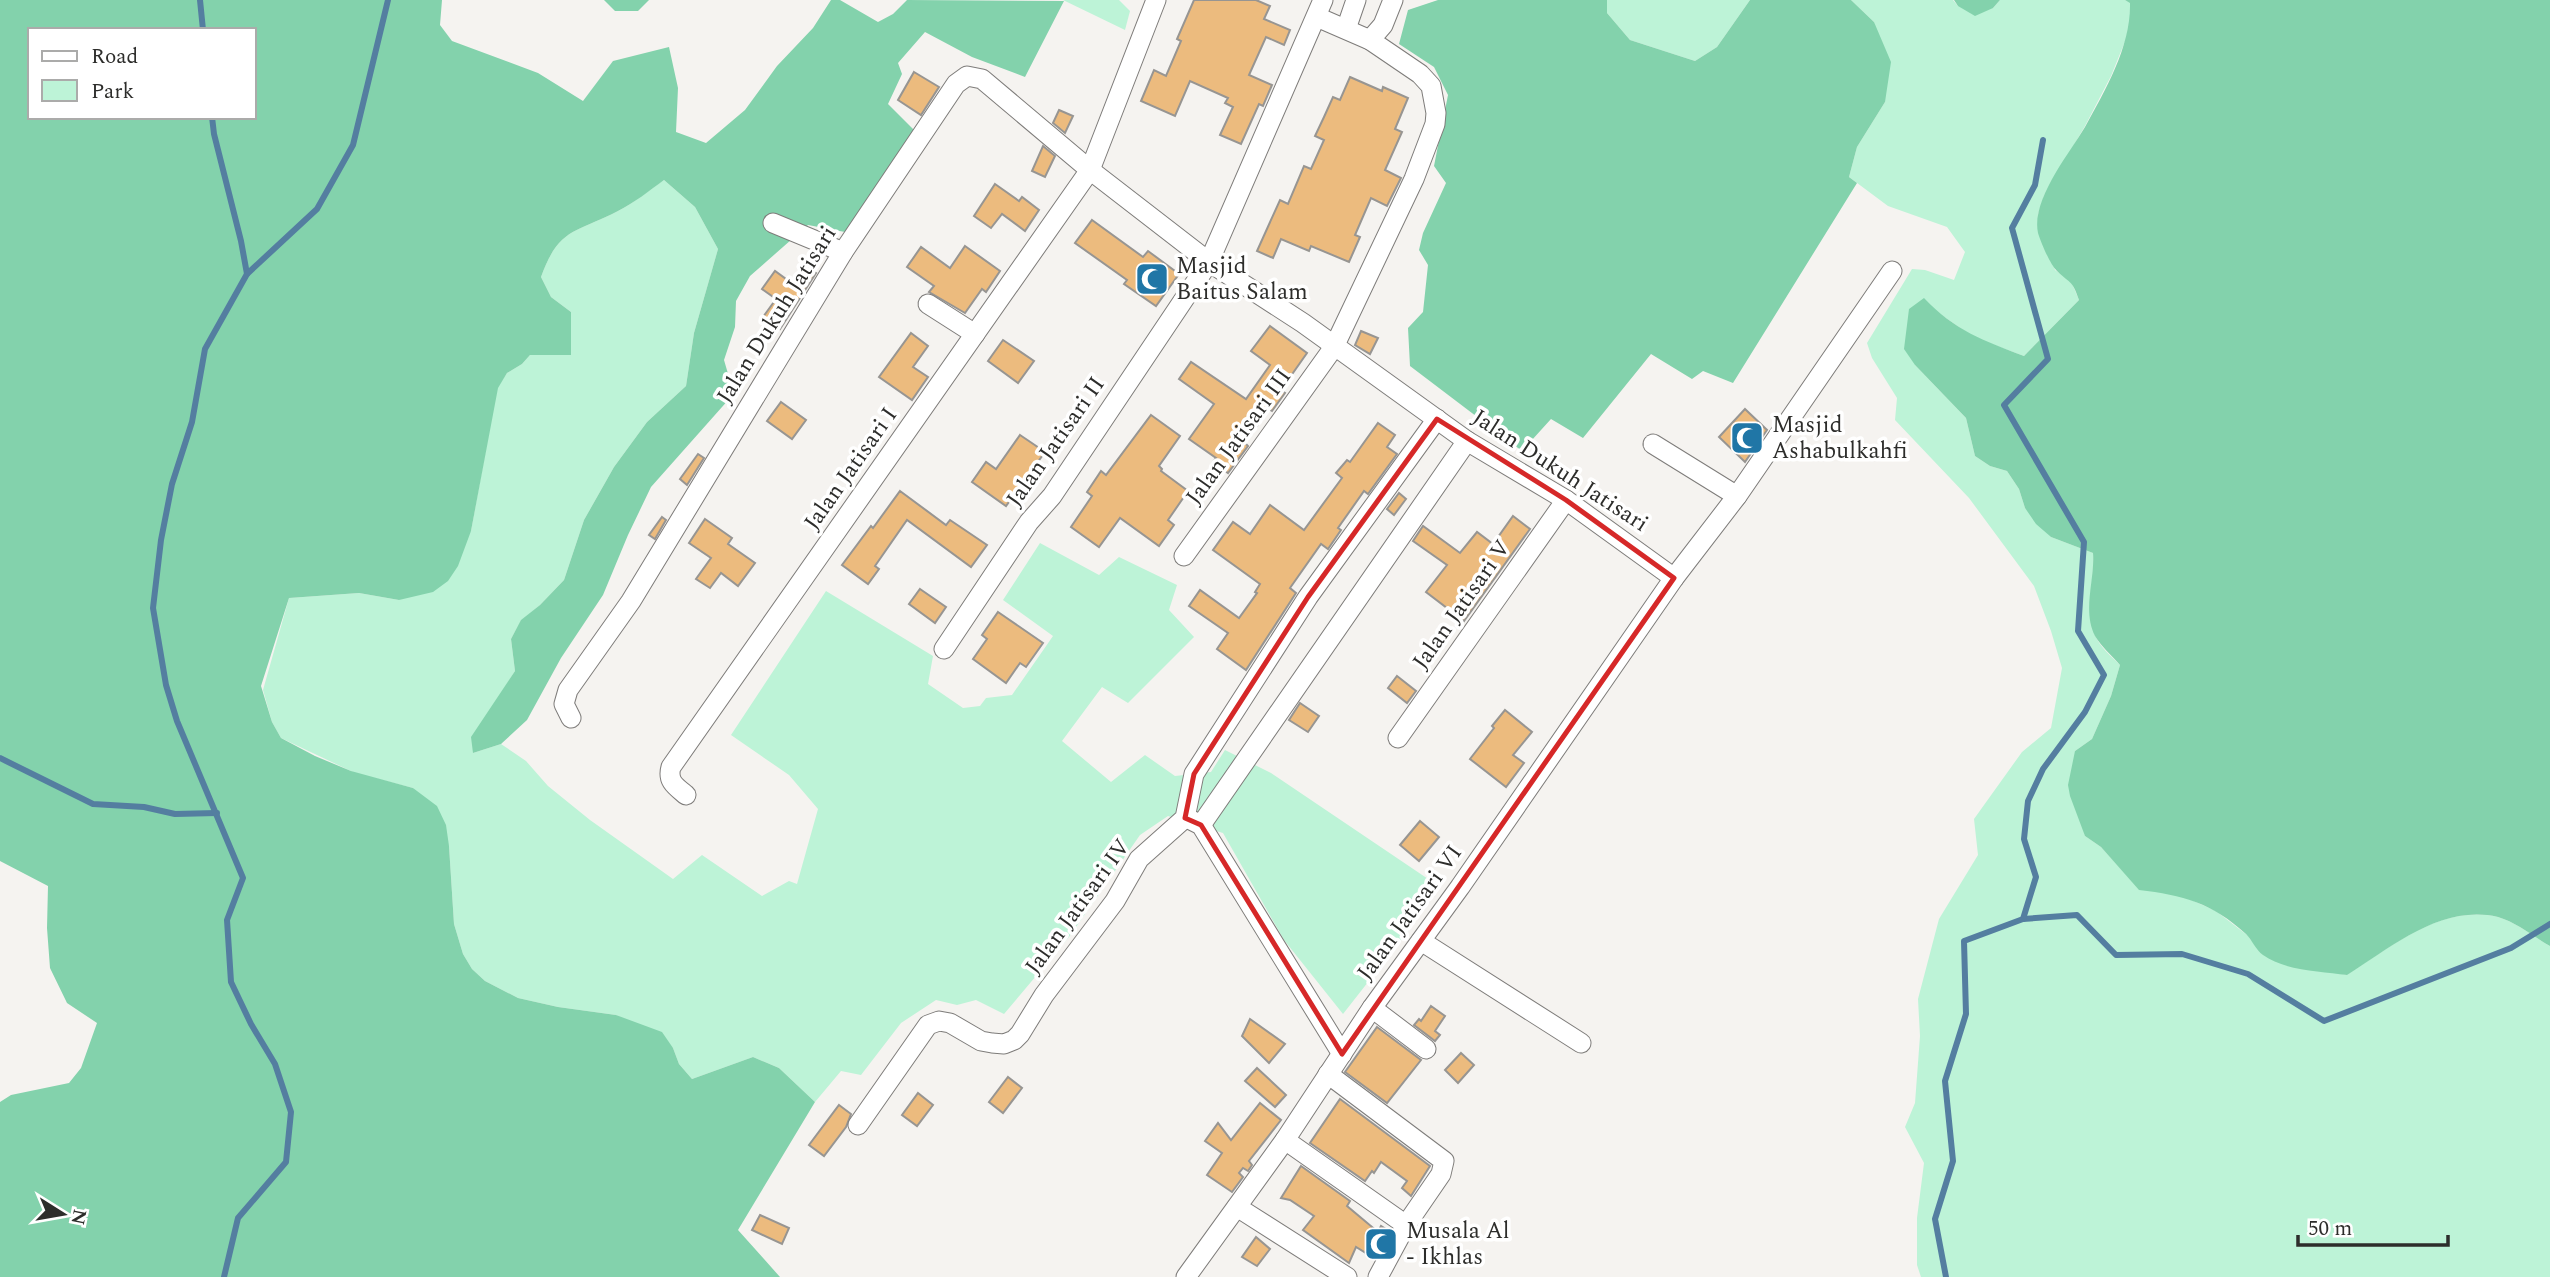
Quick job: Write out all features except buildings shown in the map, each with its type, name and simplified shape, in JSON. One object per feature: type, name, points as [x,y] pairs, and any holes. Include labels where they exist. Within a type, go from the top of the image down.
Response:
[{"type":"street","points":[[1090,170],[1156,0]]},
{"type":"street","points":[[1346,29],[1356,0]]},
{"type":"street","points":[[1370,40],[1383,25],[1393,0]]},
{"type":"street","points":[[1209,262],[1320,8],[1346,29],[1370,40],[1420,74],[1432,86],[1436,113],[1435,124],[1414,179],[1334,347]]},
{"type":"street","name":"Jalan Dukuh Jatisari","points":[[571,718],[564,704],[568,690],[631,601],[843,252],[956,84],[967,76],[982,79],[1090,170],[1209,262],[1303,323],[1467,441],[1566,500],[1674,578]]},
{"type":"street","name":"Jalan Jatisari I","points":[[686,795],[671,782],[671,767],[1090,170]]},
{"type":"street","points":[[773,223],[843,252]]},
{"type":"street","name":"Jalan Jatisari II","points":[[944,649],[1029,522],[1052,496],[1209,262]]},
{"type":"street","points":[[1674,578],[1737,496],[1892,271]]},
{"type":"street","points":[[928,304],[975,334]]},
{"type":"street","name":"Jalan Jatisari III","points":[[1184,556],[1334,347]]},
{"type":"street","points":[[1342,1054],[1193,821],[1194,774],[1308,597],[1437,419]]},
{"type":"street","name":"Jalan Jatisari IV","points":[[858,1125],[928,1025],[939,1021],[950,1023],[981,1041],[992,1043],[1004,1044],[1014,1040],[1044,995],[1115,901],[1139,859],[1193,821],[1467,441]]},
{"type":"street","points":[[1653,444],[1737,496]]},
{"type":"street","name":"Jalan Jatisari V","points":[[1398,738],[1566,500]]},
{"type":"street","name":"Jalan Jatisari VI","points":[[1193,1274],[1372,1008],[1674,578]]},
{"type":"street","points":[[1421,941],[1581,1044]]},
{"type":"street","points":[[1372,1008],[1426,1049]]},
{"type":"street","points":[[1328,1074],[1444,1161],[1441,1174],[1406,1225],[1378,1277]]},
{"type":"street","points":[[1285,1140],[1406,1225]]},
{"type":"street","points":[[1237,1207],[1347,1277]]},
{"type":"highlighted area","points":[[1437,419],[1566,500],[1674,578],[1342,1054],[1201,825],[1185,818],[1194,774],[1308,597]]},
{"type":"green space","points":[[0,0],[442,0],[440,25],[452,41],[538,73],[583,101],[613,61],[669,47],[678,88],[676,132],[706,143],[745,110],[777,66],[813,28],[831,0],[840,0],[878,22],[893,14],[907,0],[1064,1],[1025,77],[972,57],[925,32],[898,63],[902,74],[888,104],[914,130],[845,232],[808,225],[750,276],[736,301],[735,327],[724,360],[731,384],[730,398],[651,487],[603,595],[561,658],[527,720],[501,744],[473,753],[471,737],[515,671],[511,639],[521,620],[564,580],[584,520],[614,467],[647,422],[686,386],[694,333],[718,249],[695,207],[664,180],[624,208],[571,233],[562,240],[548,261],[541,277],[551,297],[571,312],[571,355],[530,355],[522,364],[507,373],[498,388],[471,531],[458,566],[448,581],[433,592],[399,600],[359,593],[289,598],[261,686],[272,722],[281,738],[351,771],[413,788],[437,806],[446,825],[454,924],[463,954],[472,969],[485,981],[518,998],[616,1015],[662,1032],[673,1048],[679,1064],[692,1079],[753,1057],[779,1068],[815,1102],[738,1230],[780,1277],[0,1277],[0,1102],[11,1095],[69,1083],[81,1068],[97,1023],[67,1003],[50,968],[48,886],[0,861]]},
{"type":"green space","points":[[604,0],[649,0],[638,11],[615,11]]},
{"type":"green space","points":[[1063,0],[1119,0],[1130,11],[1125,30]]},
{"type":"green space","points":[[1438,0],[1607,0],[1607,13],[1630,40],[1695,61],[1717,47],[1750,0],[1851,0],[1874,22],[1891,62],[1885,102],[1857,147],[1849,177],[1857,183],[1733,383],[1703,371],[1692,379],[1651,354],[1583,438],[1551,419],[1522,451],[1410,366],[1408,328],[1423,312],[1428,265],[1419,250],[1423,233],[1446,183],[1434,166],[1448,95],[1434,67],[1399,44],[1408,10]]},
{"type":"green space","points":[[1607,0],[1750,0],[1717,47],[1695,61],[1630,40],[1607,13]]},
{"type":"green space","points":[[1851,0],[1953,0],[1958,6],[1993,8],[2000,0],[2130,2],[2126,39],[2111,76],[2044,196],[2038,214],[2055,270],[2071,281],[2079,300],[2024,356],[1975,338],[1937,312],[1915,365],[1966,418],[1975,456],[1990,466],[2007,471],[2019,489],[2025,508],[2051,537],[2093,553],[2090,605],[2092,625],[2099,643],[2120,665],[2111,696],[2092,739],[2075,751],[2085,836],[2101,847],[2139,889],[2178,894],[2216,911],[2247,935],[2263,954],[2346,975],[2399,941],[2437,922],[2456,917],[2477,915],[2505,919],[2550,946],[2550,1277],[1921,1277],[1917,1265],[1917,1218],[1924,1163],[1905,1127],[1915,1103],[1920,1036],[1918,999],[1939,919],[1978,855],[1974,819],[2022,752],[2051,728],[2062,668],[2034,586],[1969,498],[1895,420],[1897,398],[1872,358],[1867,343],[1912,269],[1925,270],[1954,280],[1965,252],[1947,227],[1888,206],[1849,177],[1857,147],[1885,102],[1874,22]]},
{"type":"green space","points":[[1954,0],[2000,0],[1993,8],[1975,16],[1958,6]]},
{"type":"green space","points":[[2125,0],[2550,0],[2550,946],[2505,919],[2477,915],[2437,922],[2400,941],[2347,975],[2292,967],[2263,955],[2246,934],[2209,908],[2183,898],[2139,890],[2101,847],[2085,836],[2068,785],[2075,751],[2092,739],[2111,696],[2120,665],[2097,640],[2091,626],[2089,606],[2093,553],[2051,537],[2036,524],[2007,471],[1990,466],[1975,456],[1966,418],[1915,365],[1904,349],[1909,309],[1924,298],[1958,326],[2024,356],[2079,300],[2073,286],[2057,271],[2043,248],[2037,220],[2040,206],[2053,178],[2085,127],[2116,67],[2129,19],[2130,3]]},
{"type":"green space","points":[[664,180],[695,207],[718,249],[694,333],[686,386],[647,422],[614,467],[584,520],[564,580],[521,621],[511,639],[515,671],[497,700],[473,753],[501,744],[526,761],[548,786],[590,820],[673,879],[702,855],[762,896],[789,881],[797,884],[818,809],[789,775],[731,735],[826,591],[933,656],[928,684],[963,708],[980,706],[986,698],[1012,695],[1053,636],[1003,600],[1040,543],[1099,575],[1119,557],[1177,585],[1169,610],[1194,637],[1128,703],[1102,687],[1062,741],[1111,782],[1145,755],[1175,776],[1211,772],[1225,750],[1271,773],[1437,885],[1408,931],[1343,1014],[1284,940],[1223,833],[1168,816],[1140,835],[1069,937],[1004,1014],[976,1000],[957,1005],[936,1000],[901,1023],[861,1075],[841,1071],[815,1102],[779,1068],[753,1057],[692,1079],[679,1064],[673,1048],[616,1015],[518,998],[485,981],[472,969],[463,954],[454,924],[449,846],[413,788],[355,773],[281,738],[272,722],[263,690],[289,598],[359,593],[399,600],[471,531],[497,388],[507,373],[522,364],[530,355],[571,355],[571,312],[551,297],[541,277],[548,261],[562,240],[580,228],[624,208]]},
{"type":"waterway","points":[[200,0],[203,28]]},
{"type":"waterway","points":[[224,1277],[238,1218],[286,1162],[291,1112],[275,1064],[251,1024],[231,982],[227,920],[243,878],[177,721],[166,685],[153,608],[161,540],[172,484],[192,422],[205,349],[247,274],[317,209],[353,145],[388,0]]},
{"type":"waterway","points":[[212,119],[247,274]]},
{"type":"waterway","points":[[1946,1277],[1935,1219],[1953,1161],[1945,1081],[1966,1014],[1964,941],[2023,919],[2036,877],[2024,839],[2028,801],[2043,769],[2085,712],[2104,675],[2078,631],[2084,542],[2004,405],[2048,359],[2012,228],[2035,185],[2043,140]]},
{"type":"waterway","points":[[0,758],[93,804],[144,807],[175,814],[217,813]]},
{"type":"waterway","points":[[2023,919],[2077,915],[2116,955],[2182,954],[2248,974],[2324,1021],[2511,948],[2550,924]]},
{"type":"place","name":"Masjid Baitus Salam","points":[[1152,279]]},
{"type":"place","name":"Masjid Ashabulkahfi","points":[[1747,438]]},
{"type":"place","name":"Musala Al - Ikhlas","points":[[1381,1244]]}]
